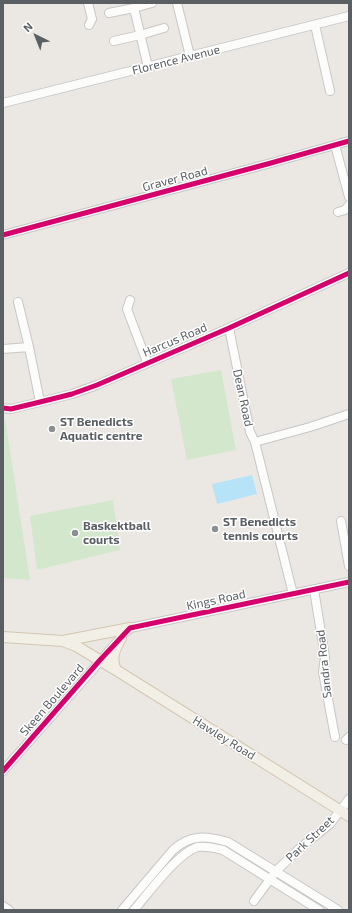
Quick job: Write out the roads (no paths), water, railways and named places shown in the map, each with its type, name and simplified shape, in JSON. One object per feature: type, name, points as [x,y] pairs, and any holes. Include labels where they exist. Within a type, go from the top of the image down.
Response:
[{"type":"main road","points":[[3,637],[63,641],[130,628]]},
{"type":"main road","points":[[116,670],[113,665],[113,658],[121,638]]},
{"type":"main road","name":"Hawley Road","points":[[63,641],[76,646],[100,660],[349,816]]},
{"type":"street","points":[[88,3],[92,19],[89,25]]},
{"type":"street","points":[[109,12],[134,8],[152,3]]},
{"type":"street","points":[[177,3],[190,56]]},
{"type":"street","points":[[134,8],[148,67]]},
{"type":"street","name":"Florence Avenue","points":[[3,103],[349,16]]},
{"type":"street","points":[[315,25],[330,90]]},
{"type":"street","points":[[114,41],[164,28]]},
{"type":"street","name":"Graver Road","points":[[4,234],[271,164],[349,141]]},
{"type":"street","points":[[335,145],[349,197]]},
{"type":"street","points":[[338,212],[345,210],[349,206]]},
{"type":"street","name":"Harcus Road","points":[[3,408],[11,409],[40,402],[72,394],[97,385],[349,273]]},
{"type":"street","points":[[130,300],[127,309],[147,362]]},
{"type":"street","points":[[18,302],[29,346],[40,402]]},
{"type":"street","name":"Dean Road","points":[[228,328],[250,432],[255,442],[310,427],[349,414]]},
{"type":"street","points":[[3,349],[29,346]]},
{"type":"street","points":[[255,442],[293,594]]},
{"type":"street","points":[[340,521],[349,566]]},
{"type":"street","name":"Kings Road","points":[[130,628],[349,582]]},
{"type":"street","name":"Sandra Road","points":[[314,590],[325,657],[323,672],[335,737]]},
{"type":"street","points":[[100,660],[130,628]]},
{"type":"street","name":"Skeen Boulevard","points":[[3,771],[100,660]]},
{"type":"street","name":"Park Street","points":[[254,901],[276,871],[300,848],[330,824],[349,799]]},
{"type":"street","points":[[122,910],[179,844],[200,837],[208,837],[228,842],[276,871],[329,907],[338,910]]},
{"type":"street","points":[[134,910],[162,877],[184,855],[192,849],[205,847],[223,850],[319,910]]},
{"type":"street","points":[[155,871],[162,877]]},
{"type":"street","points":[[3,906],[9,910]]},
{"type":"water","points":[[252,475],[257,494],[217,504],[212,484]]},
{"type":"place","name":"ST Benedicts Aquatic centre","points":[[52,429]]},
{"type":"place","name":"ST Benedicts tennis courts","points":[[215,529]]},
{"type":"place","name":"Baskektball courts","points":[[75,533]]}]
